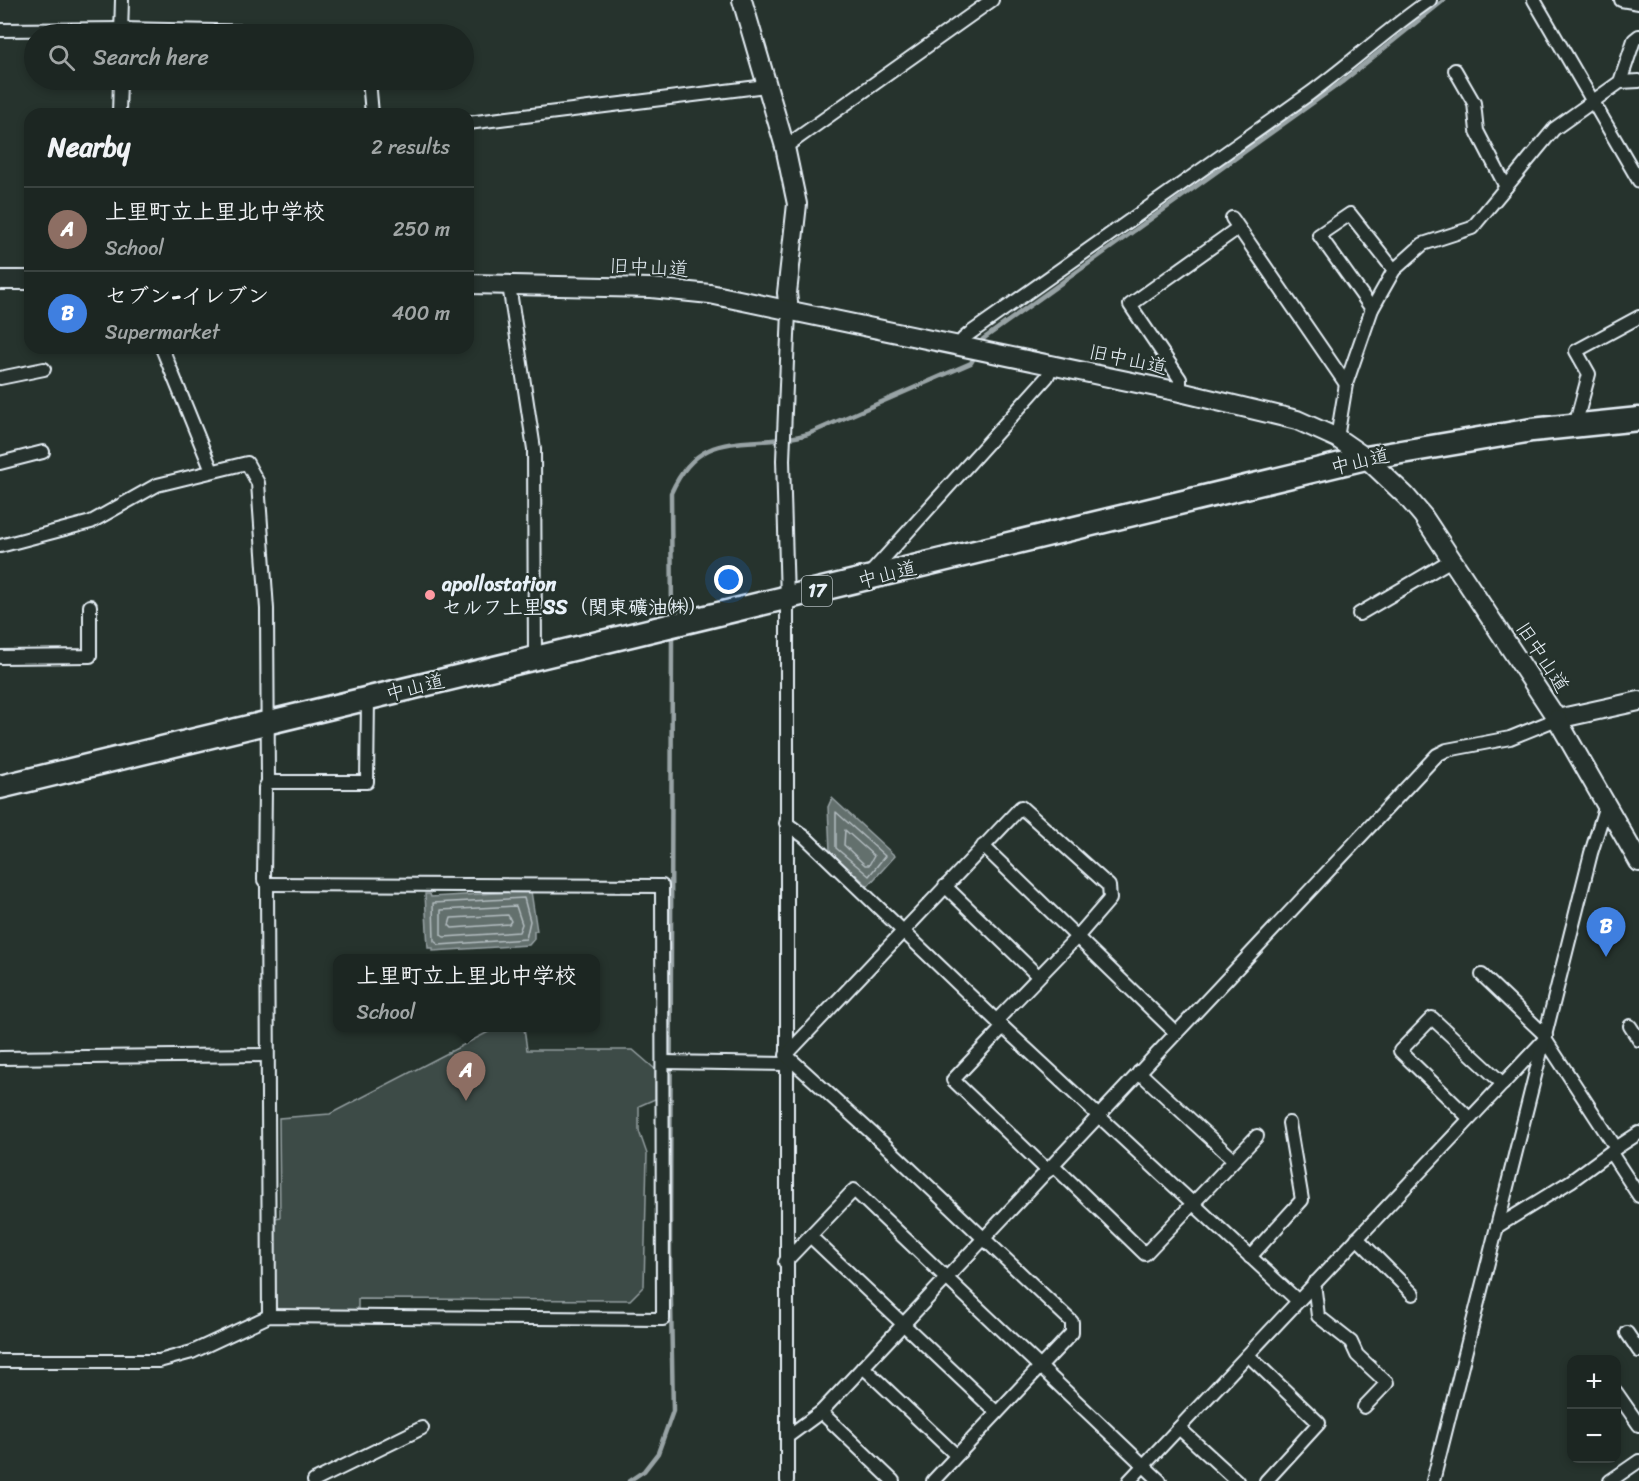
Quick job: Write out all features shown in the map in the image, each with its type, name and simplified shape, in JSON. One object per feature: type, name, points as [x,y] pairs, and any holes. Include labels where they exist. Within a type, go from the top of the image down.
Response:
[{"type":"highway","name":"中山道","points":[[0,788],[1366,458],[1428,446],[1639,418]]},
{"type":"main road","points":[[742,0],[785,147],[797,204],[787,293],[789,311]]},
{"type":"main road","points":[[0,280],[24,280]]},
{"type":"main road","name":"旧中山道","points":[[474,284],[683,290],[1180,392],[1296,420],[1337,438],[1366,458],[1406,496],[1453,560],[1557,719],[1639,701]]},
{"type":"main road","points":[[1557,719],[1639,862]]},
{"type":"street","points":[[121,24],[122,0]]},
{"type":"street","points":[[785,147],[992,0]]},
{"type":"street","points":[[972,349],[963,339],[969,334],[1318,87],[1363,54],[1395,24],[1430,0]]},
{"type":"street","points":[[1534,0],[1639,181]]},
{"type":"street","points":[[1621,0],[1639,3]]},
{"type":"street","points":[[0,30],[24,30]]},
{"type":"street","points":[[1620,82],[1634,40],[1639,36]]},
{"type":"street","points":[[1455,70],[1474,103],[1477,131],[1506,187]]},
{"type":"street","points":[[1337,438],[1346,384],[1372,309],[1394,270],[1423,244],[1443,235],[1472,228],[1554,129],[1620,82],[1639,81]]},
{"type":"street","points":[[474,122],[766,86]]},
{"type":"street","points":[[119,108],[120,90]]},
{"type":"street","points":[[370,90],[371,108]]},
{"type":"street","points":[[1372,309],[1319,235],[1350,214],[1394,270]]},
{"type":"street","points":[[1180,392],[1180,379],[1130,305],[1235,223],[1346,384]]},
{"type":"street","points":[[509,285],[534,449],[535,658]]},
{"type":"street","points":[[787,1481],[787,599],[783,460],[789,311]]},
{"type":"street","points":[[1575,426],[1588,374],[1576,351],[1639,316]]},
{"type":"street","points":[[164,354],[212,471]]},
{"type":"street","points":[[865,579],[1047,377],[1052,366]]},
{"type":"street","points":[[0,378],[44,369]]},
{"type":"street","points":[[0,463],[43,452]]},
{"type":"street","points":[[0,546],[91,522],[157,485],[212,471],[247,463],[258,483],[267,609],[268,782],[265,788],[264,880],[267,884],[269,1316]]},
{"type":"street","points":[[1359,614],[1453,560]]},
{"type":"street","points":[[0,657],[90,656],[90,606]]},
{"type":"street","points":[[268,782],[367,782],[368,698]]},
{"type":"street","points":[[787,1437],[821,1412],[1437,755],[1447,750],[1522,735],[1557,719]]},
{"type":"street","points":[[1434,1481],[1591,853],[1606,805]]},
{"type":"street","points":[[786,1059],[1021,807],[1109,886],[1110,898],[1078,936],[1038,976],[953,1080],[1145,1254],[1257,1136]]},
{"type":"street","points":[[786,823],[805,837],[1000,1024],[1298,1301]]},
{"type":"street","points":[[983,846],[1175,1032]]},
{"type":"street","points":[[0,1361],[159,1362],[192,1352],[269,1316],[663,1319],[669,1062],[662,886],[267,884]]},
{"type":"street","points":[[945,886],[1038,976]]},
{"type":"street","points":[[1482,975],[1546,1038],[1639,1196]]},
{"type":"street","points":[[1469,1118],[1400,1052],[1432,1018],[1503,1084]]},
{"type":"street","points":[[1630,1026],[1639,1040]]},
{"type":"street","points":[[1129,1481],[1546,1038]]},
{"type":"street","points":[[0,1058],[267,1055]]},
{"type":"street","points":[[669,1062],[786,1059],[984,1238],[1072,1322],[1072,1333],[933,1481]]},
{"type":"street","points":[[1139,1072],[1234,1160]]},
{"type":"street","points":[[1250,1257],[1302,1200],[1289,1123]]},
{"type":"street","points":[[1498,1226],[1639,1133]]},
{"type":"street","points":[[786,1262],[854,1190],[1160,1481]]},
{"type":"street","points":[[810,1236],[996,1412]]},
{"type":"street","points":[[1357,1238],[1413,1294]]},
{"type":"street","points":[[1314,1283],[1318,1316],[1351,1342],[1357,1355],[1387,1383],[1364,1407]]},
{"type":"street","points":[[1627,1333],[1639,1351]]},
{"type":"street","points":[[1248,1355],[1319,1423],[1266,1481]]},
{"type":"street","points":[[863,1367],[956,1455]]},
{"type":"street","points":[[1621,1398],[1639,1425]]},
{"type":"street","points":[[821,1412],[893,1481]]},
{"type":"street","points":[[314,1481],[422,1428]]},
{"type":"street","points":[[1179,1428],[1237,1481]]},
{"type":"street","points":[[1610,1481],[1639,1461]]},
{"type":"shaded area","points":[[488,1032],[525,1032],[527,1050],[633,1050],[655,1069],[655,1099],[639,1106],[639,1131],[647,1154],[644,1286],[630,1300],[358,1299],[358,1310],[278,1310],[274,1305],[274,1218],[280,1217],[279,1118],[330,1114]]},
{"type":"water","points":[[832,798],[895,856],[868,886],[830,851],[828,807]]},
{"type":"water","points":[[531,891],[537,931],[534,931],[534,939],[529,945],[433,951],[433,948],[428,948],[425,894],[430,894],[431,897]]},
{"type":"waterway","points":[[980,346],[983,339],[1342,82],[1444,0]]},
{"type":"waterway","points":[[672,618],[671,493],[683,471],[697,457],[712,448],[729,444],[786,439],[808,434],[971,363],[976,354]]},
{"type":"waterway","points":[[629,1481],[644,1471],[658,1453],[673,1411],[670,1249],[672,633]]},
{"type":"place","name":"apollostation セルフ上里SS（関東礦油㈱）","points":[[430,595]]},
{"type":"place","name":"セブン-イレブン","points":[[1606,957]]},
{"type":"place","name":"上里町立上里北中学校","points":[[466,1101]]}]
